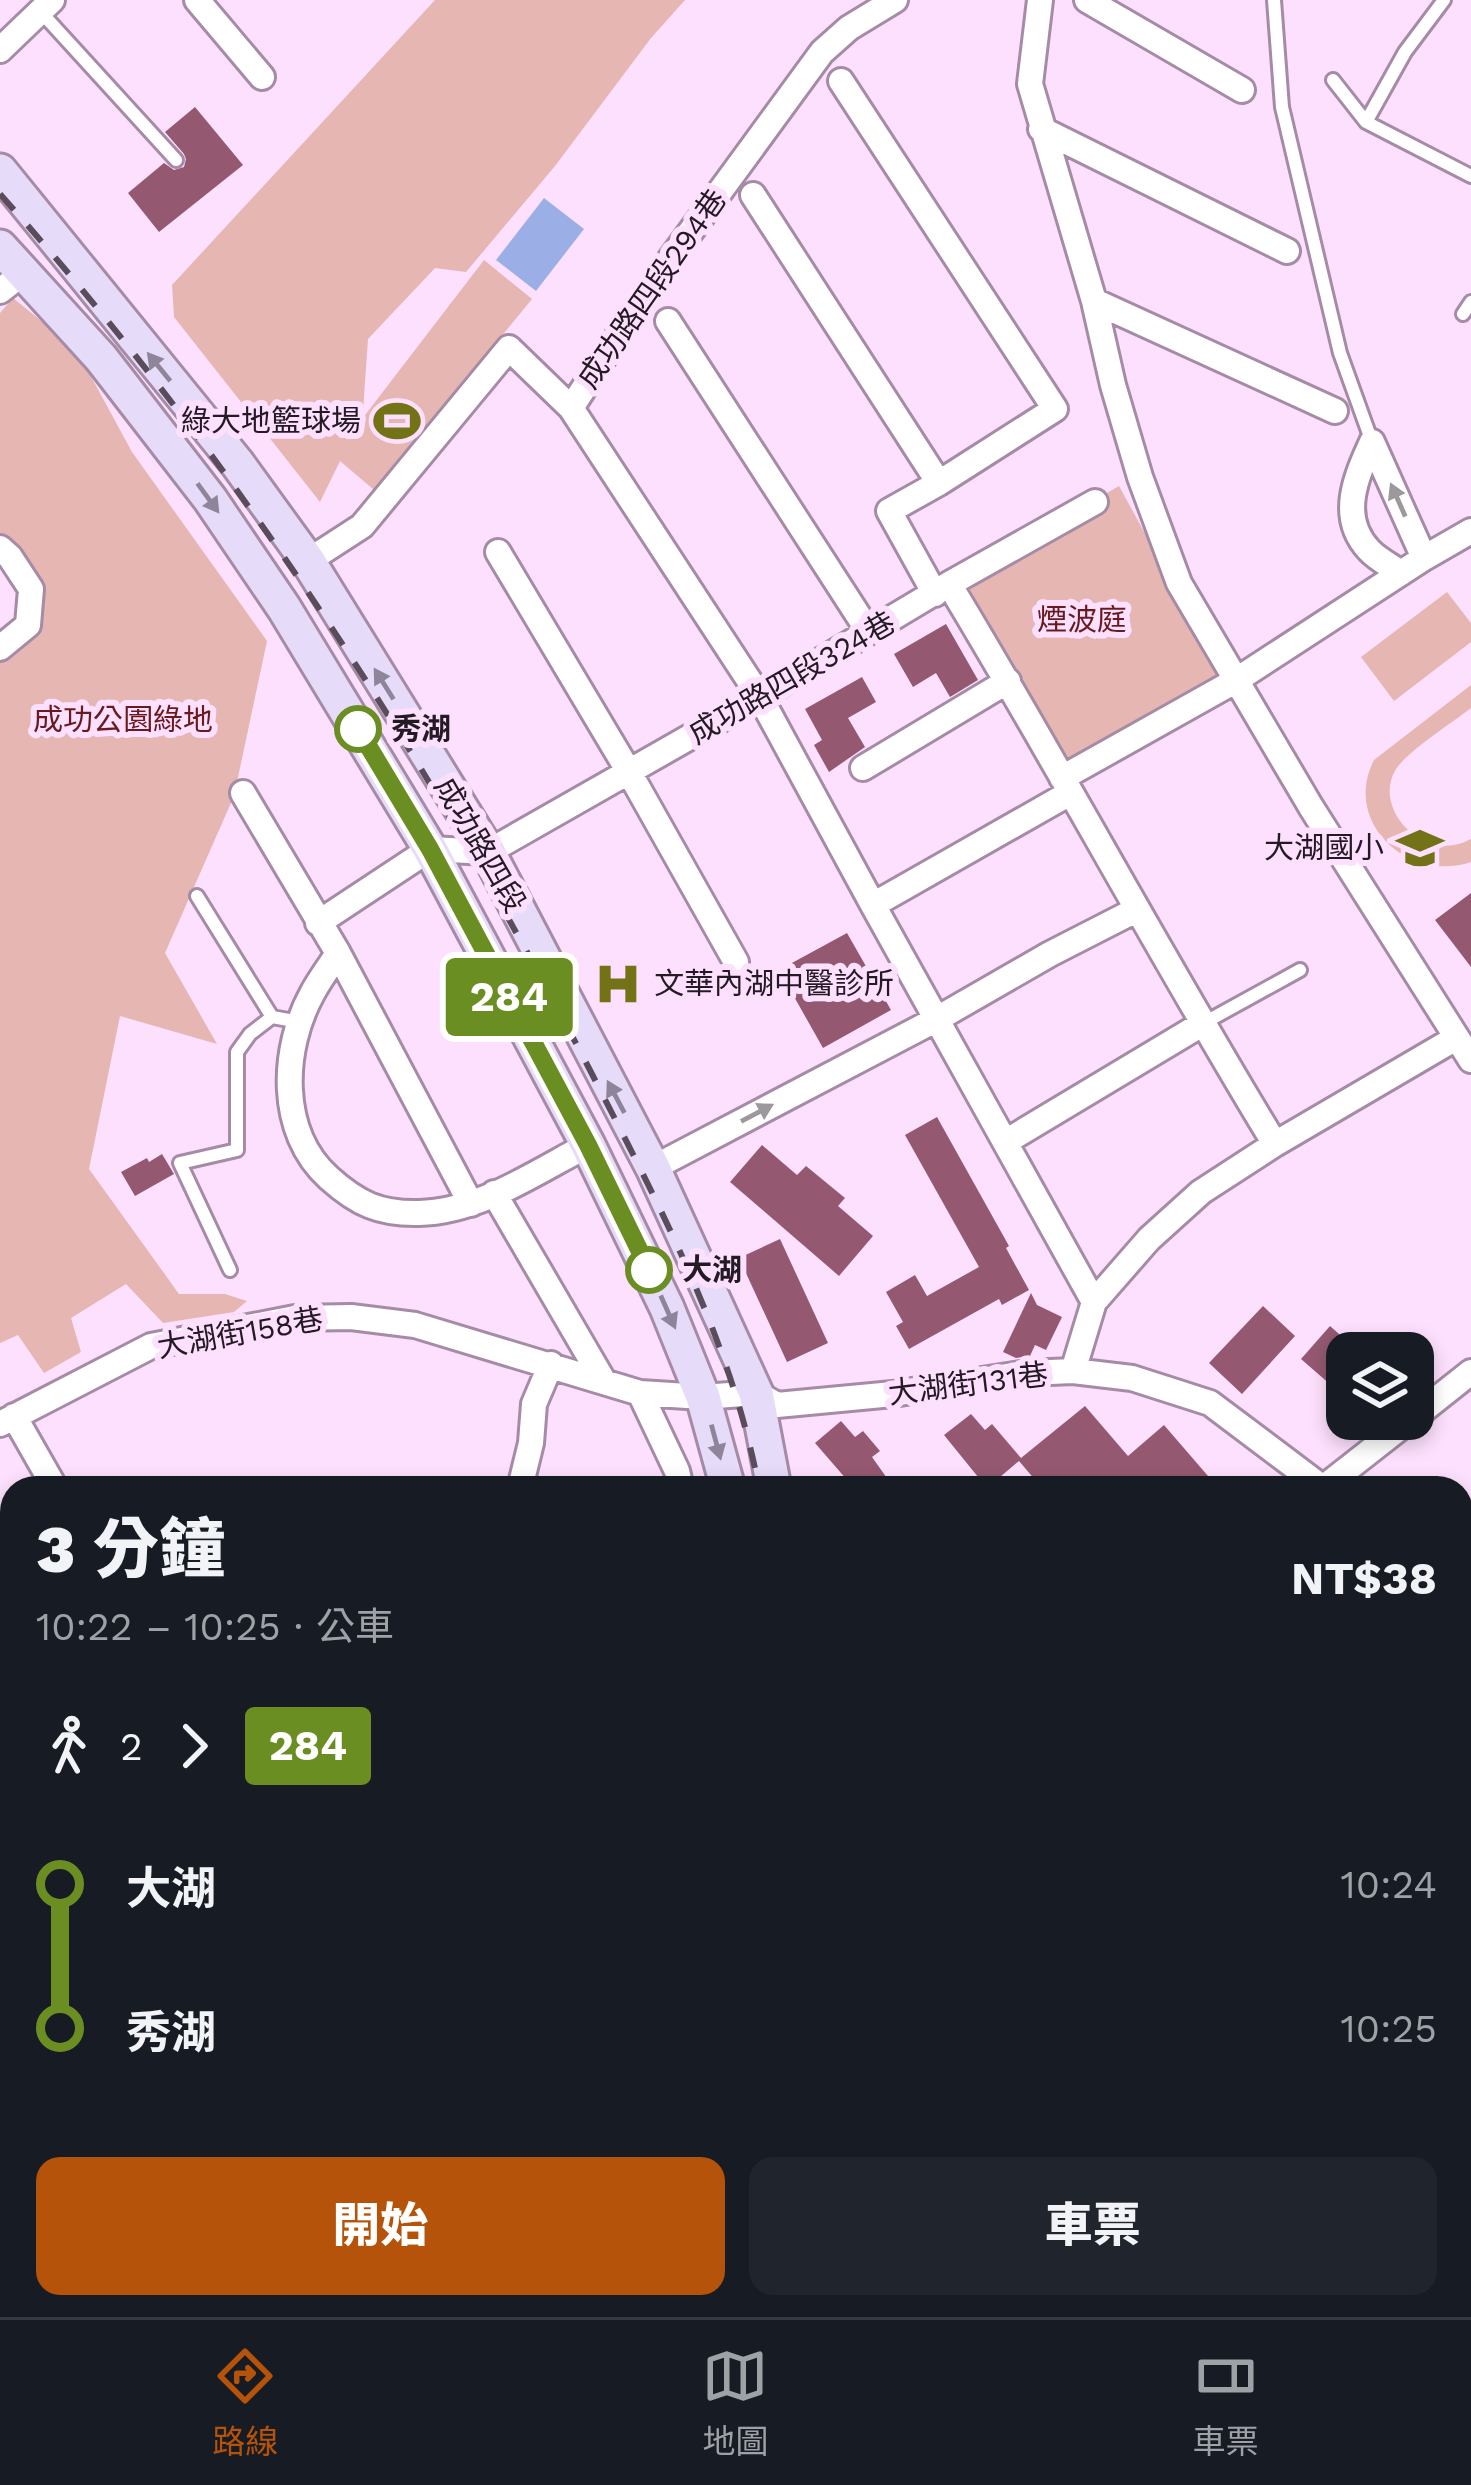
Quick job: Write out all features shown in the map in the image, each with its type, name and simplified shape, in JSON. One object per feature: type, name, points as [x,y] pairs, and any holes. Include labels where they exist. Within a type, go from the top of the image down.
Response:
[{"type":"main road","name":"成功路四段","points":[[0,171],[237,464],[308,561],[488,852],[653,1168],[755,1393],[772,1476]]},
{"type":"main road","name":"成功路四段","points":[[0,247],[11,282],[101,358],[210,500],[284,608],[430,849],[588,1145],[668,1308],[703,1396],[725,1476]]},
{"type":"street","points":[[197,0],[262,77]]},
{"type":"street","name":"成功路四段294巷","points":[[308,561],[362,526],[509,347],[571,408],[645,294],[822,52],[849,28],[895,0]]},
{"type":"street","points":[[1040,0],[1030,84],[1140,477],[1179,583],[1234,681],[1471,1060]]},
{"type":"street","points":[[1087,0],[1242,90]]},
{"type":"street","points":[[0,50],[46,6]]},
{"type":"street","points":[[841,81],[1055,409],[889,511],[1008,681],[1275,1144]]},
{"type":"street","points":[[1041,128],[1286,251]]},
{"type":"street","points":[[753,195],[939,483]]},
{"type":"street","points":[[1094,302],[1335,411]]},
{"type":"street","points":[[668,321],[868,632]]},
{"type":"street","points":[[571,408],[760,697],[1094,1302]]},
{"type":"street","points":[[1372,442],[1424,558]]},
{"type":"street","points":[[1372,442],[1354,482],[1351,518],[1369,550],[1401,573]]},
{"type":"street","name":"成功路四段324巷","points":[[488,852],[1095,502]]},
{"type":"street","points":[[873,905],[1471,531]]},
{"type":"street","points":[[0,548],[31,589],[28,625],[0,648]]},
{"type":"street","points":[[498,552],[736,962]]},
{"type":"street","points":[[863,768],[1008,681]]},
{"type":"street","points":[[243,793],[482,1199],[603,1379]]},
{"type":"street","points":[[318,923],[430,849],[488,852]]},
{"type":"street","points":[[653,1168],[1136,910]]},
{"type":"street","points":[[338,953],[311,994],[301,1022],[290,1065],[292,1118],[314,1165],[356,1201],[382,1211],[423,1214],[482,1199],[588,1145]]},
{"type":"street","points":[[1007,1141],[1202,1024]]},
{"type":"street","name":"大湖街131巷","points":[[703,1396],[755,1393],[777,1406],[1073,1371],[1094,1302],[1149,1239],[1201,1192],[1456,1038]]},
{"type":"street","name":"大湖街158巷","points":[[7,1420],[151,1346],[295,1318],[351,1317],[415,1325],[640,1393],[703,1396]]},
{"type":"street","points":[[523,1476],[534,1404],[551,1364]]},
{"type":"street","points":[[1073,1371],[1132,1378],[1210,1403],[1307,1476]]},
{"type":"street","points":[[1434,1401],[1471,1372]]},
{"type":"street","points":[[640,1393],[678,1476]]},
{"type":"street","points":[[7,1420],[47,1476]]},
{"type":"street","points":[[1338,1476],[1384,1440]]},
{"type":"lane","points":[[1274,0],[1282,106],[1340,353],[1372,442]]},
{"type":"lane","points":[[1366,122],[1405,52],[1444,0]]},
{"type":"lane","points":[[46,6],[176,160]]},
{"type":"lane","points":[[1333,80],[1366,122],[1471,176]]},
{"type":"lane","points":[[197,896],[272,1017]]},
{"type":"lane","points":[[1202,1024],[1300,970]]},
{"type":"lane","points":[[230,1270],[180,1163],[237,1150],[237,1052],[272,1017],[301,1022]]},
{"type":"green space","points":[[435,0],[685,0],[466,272],[435,268],[368,339],[359,423],[484,260],[532,299],[380,495],[340,461],[320,502],[174,317],[172,285]]},
{"type":"green space","name":"成功公園綠地","points":[[13,298],[76,349],[132,452],[267,641],[234,796],[165,953],[217,1044],[120,1016],[89,1169],[179,1294],[225,1294],[247,1301],[234,1312],[163,1323],[126,1284],[71,1318],[81,1352],[44,1373],[18,1335],[0,1343],[0,660],[38,630],[40,578],[0,538],[0,313]]},
{"type":"green space","name":"煙波庭","points":[[1119,486],[1221,672],[1057,768],[949,584]]},
{"type":"green space","points":[[1447,592],[1471,623],[1471,642],[1394,701],[1361,657]]},
{"type":"green space","points":[[1471,685],[1471,708],[1411,754],[1396,769],[1390,785],[1397,816],[1420,839],[1454,845],[1471,839],[1471,862],[1425,864],[1387,842],[1374,825],[1366,783],[1374,760]]},
{"type":"water","points":[[544,198],[584,229],[536,291],[496,260]]},
{"type":"building","points":[[195,107],[243,165],[159,232],[128,193],[164,163],[174,170],[184,167],[184,154],[165,132]]},
{"type":"building","points":[[946,624],[978,680],[950,697],[936,673],[913,687],[894,654]]},
{"type":"building","points":[[862,677],[876,702],[848,718],[865,747],[829,772],[814,745],[822,740],[805,709]]},
{"type":"building","points":[[1471,893],[1471,967],[1435,920]]},
{"type":"building","points":[[847,933],[891,1010],[823,1048],[779,970]]},
{"type":"building","points":[[937,1117],[1029,1290],[1002,1305],[999,1299],[909,1349],[896,1326],[903,1322],[886,1292],[915,1275],[927,1296],[979,1267],[905,1135]]},
{"type":"building","points":[[762,1145],[797,1175],[806,1166],[845,1198],[838,1206],[873,1236],[839,1276],[730,1182]]},
{"type":"building","points":[[162,1154],[174,1174],[135,1196],[121,1172]]},
{"type":"building","points":[[780,1239],[828,1343],[787,1362],[739,1258]]},
{"type":"building","points":[[1031,1293],[1037,1305],[1062,1317],[1046,1350],[1035,1345],[1030,1356],[1016,1358],[1003,1352]]},
{"type":"building","points":[[1263,1306],[1295,1336],[1242,1394],[1209,1363]]},
{"type":"building","points":[[1330,1326],[1337,1332],[1326,1332],[1326,1381],[1301,1359]]},
{"type":"building","points":[[1085,1406],[1128,1456],[1164,1425],[1208,1476],[1032,1476],[1019,1461],[1001,1476],[977,1476],[944,1435],[971,1414],[985,1430],[992,1424],[1021,1458]]},
{"type":"building","points":[[841,1421],[855,1437],[863,1431],[880,1451],[872,1457],[885,1476],[844,1476],[815,1443]]},
{"type":"railway","points":[[0,194],[87,295],[249,507],[324,617],[465,843],[531,959],[668,1226],[731,1380],[756,1476]]},
{"type":"bus line","name":"284","points":[[358,729],[430,849],[649,1270]]},
{"type":"place","name":"綠大地籃球場","points":[[397,421]]},
{"type":"place","name":"秀湖","points":[[358,729]]},
{"type":"place","name":"大湖國小","points":[[1420,848]]},
{"type":"place","name":"文華內湖中醫診所","points":[[618,984]]},
{"type":"place","name":"大湖","points":[[649,1270]]}]
